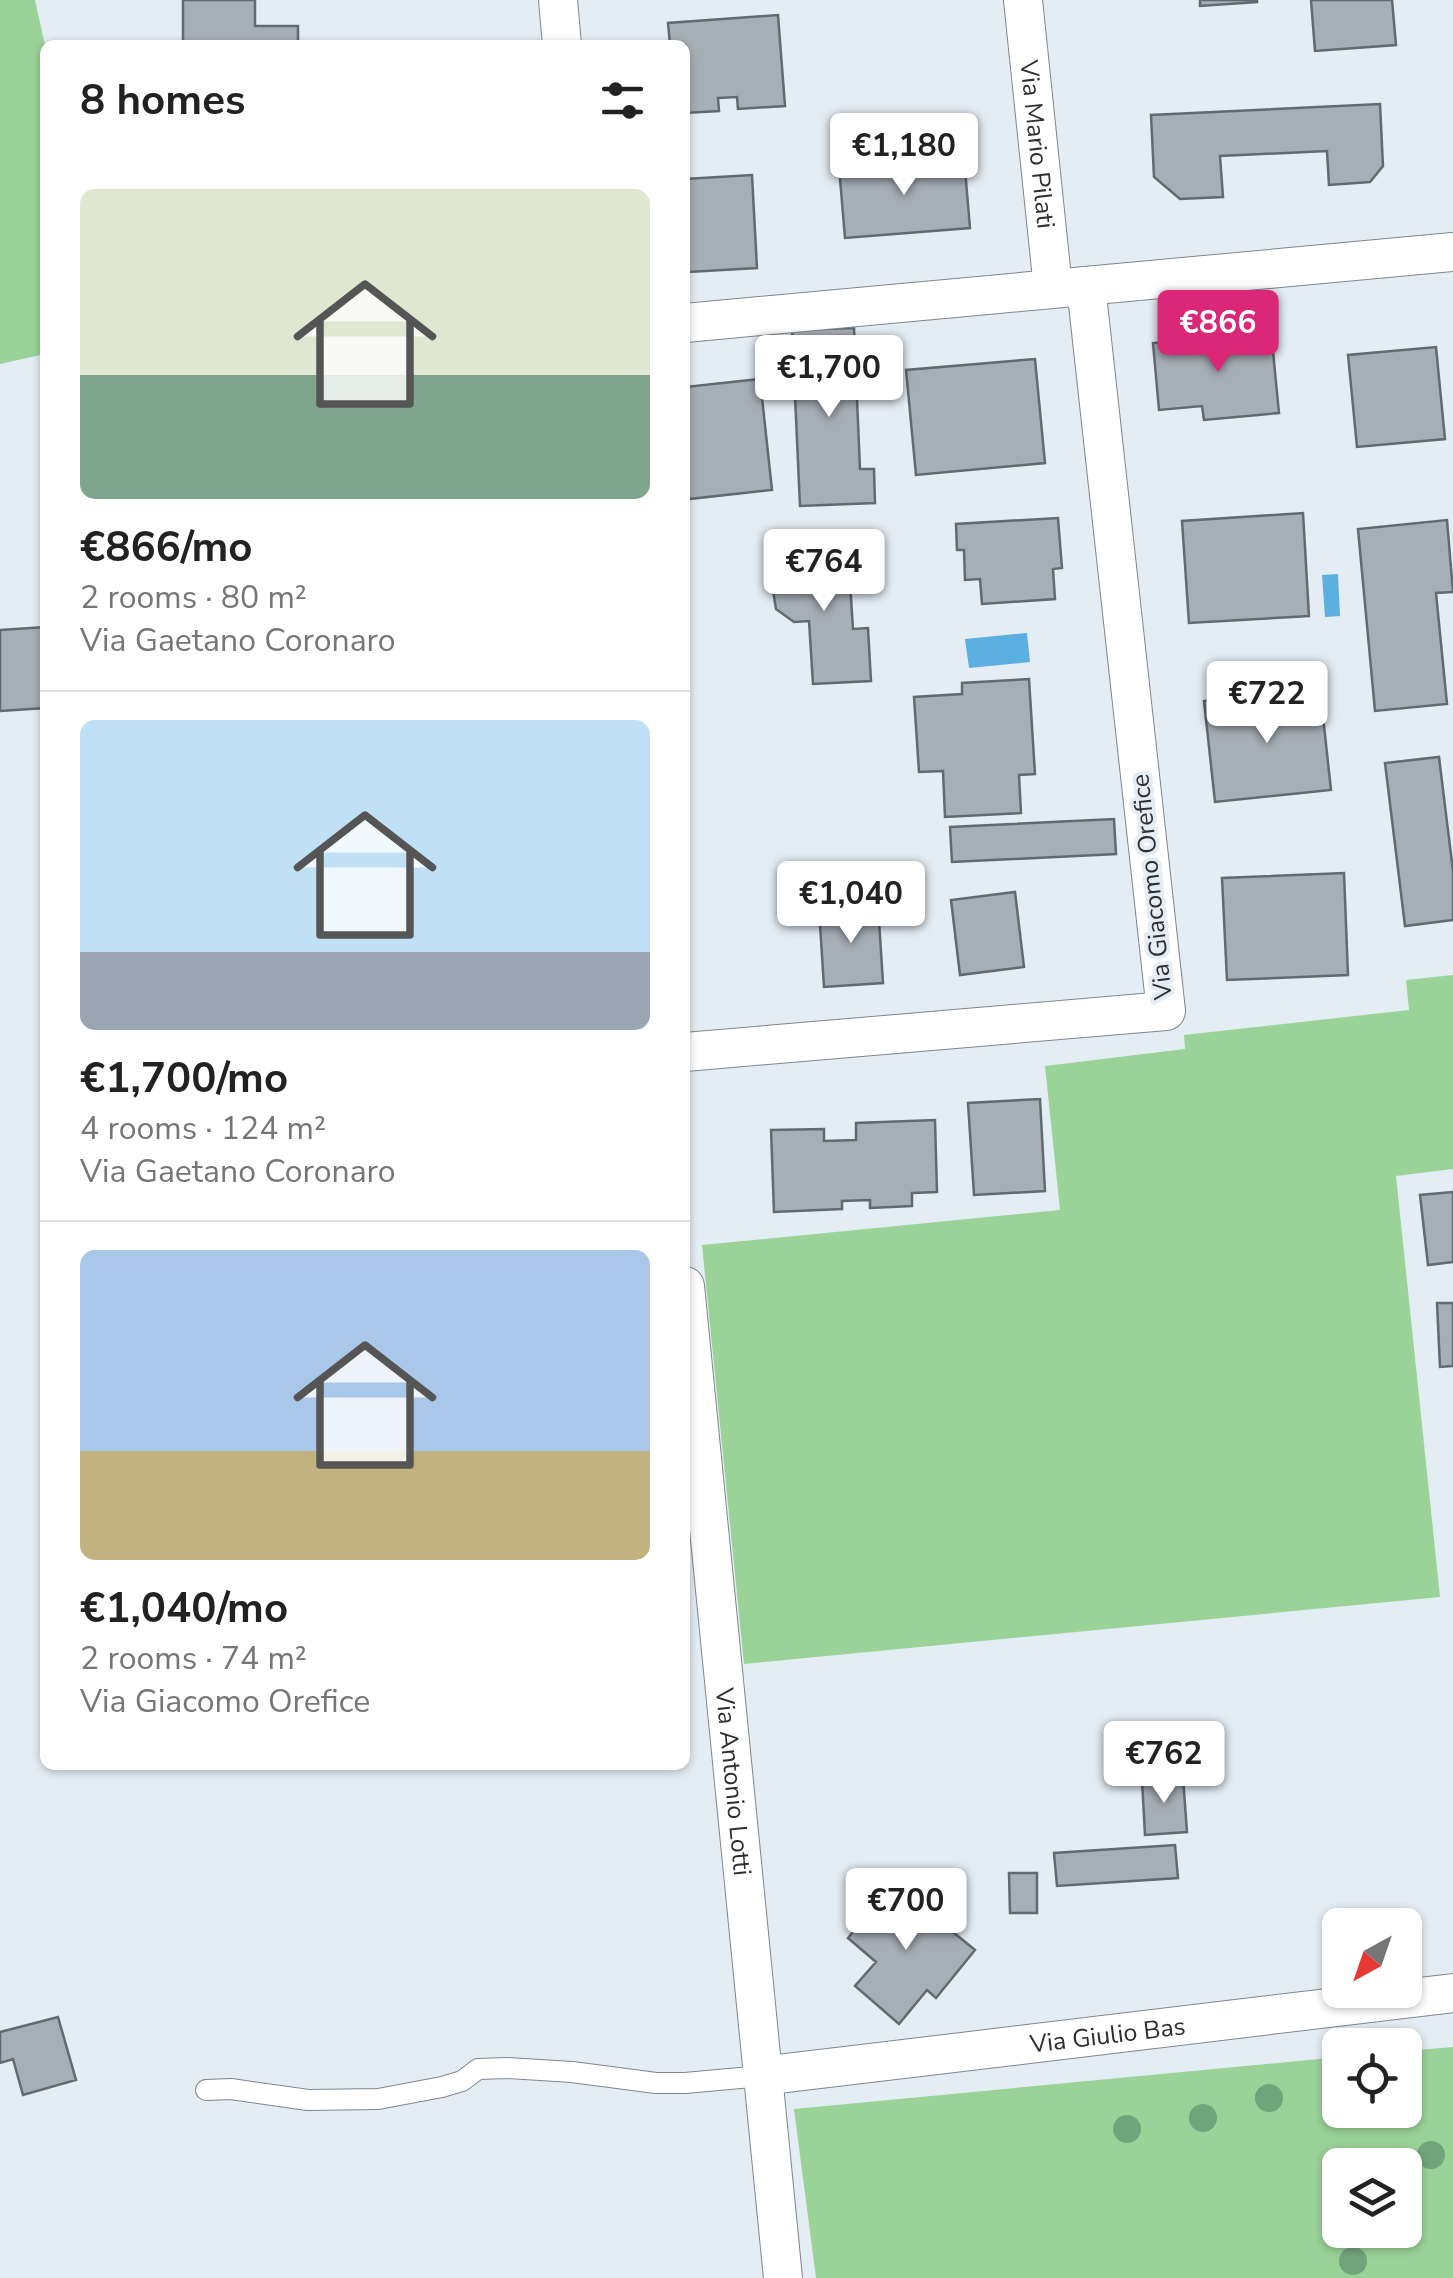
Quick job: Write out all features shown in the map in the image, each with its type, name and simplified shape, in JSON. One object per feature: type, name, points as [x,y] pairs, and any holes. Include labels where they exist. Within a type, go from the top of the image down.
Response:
[{"type":"street","points":[[558,0],[562,40]]},
{"type":"street","name":"Via Mario Pilati","points":[[1023,0],[1069,287]]},
{"type":"street","points":[[690,323],[1453,252]]},
{"type":"street","name":"Via Giacomo Orefice","points":[[690,1052],[1166,1011],[1069,287]]},
{"type":"street","name":"Via Antonio Lotti","points":[[690,1337],[783,2278]]},
{"type":"street","name":"Via Giulio Bas","points":[[762,2076],[1453,1993]]},
{"type":"lane","points":[[206,2090],[231,2089],[308,2100],[378,2099],[462,2081],[478,2069],[507,2068],[656,2083],[762,2076]]},
{"type":"green space","points":[[0,0],[35,0],[44,40],[40,40],[40,355],[0,364]]},
{"type":"green space","points":[[1453,975],[1453,1169],[1396,1176],[1440,1597],[744,1664],[702,1245],[1060,1210],[1045,1066],[1185,1049],[1184,1035],[1409,1010],[1406,980]]},
{"type":"green space","points":[[1453,2047],[1453,2278],[816,2278],[794,2109],[1322,2059],[1322,2128],[1422,2128],[1422,2050]]},
{"type":"water","points":[[1338,574],[1340,616],[1325,617],[1322,575]]},
{"type":"water","points":[[1027,633],[1030,662],[969,668],[965,639]]},
{"type":"building","points":[[183,0],[255,0],[255,26],[298,26],[298,40],[183,40]]},
{"type":"building","points":[[1200,0],[1257,0],[1257,2],[1200,6]]},
{"type":"building","points":[[1311,0],[1392,0],[1396,45],[1315,51]]},
{"type":"building","points":[[778,15],[785,106],[738,109],[737,97],[718,98],[719,111],[690,113],[690,40],[670,40],[668,23]]},
{"type":"building","points":[[1380,104],[1383,166],[1370,182],[1329,185],[1327,151],[1220,156],[1223,197],[1180,199],[1154,177],[1151,115]]},
{"type":"building","points":[[964,157],[970,228],[845,238],[839,167]]},
{"type":"building","points":[[752,175],[757,268],[690,272],[690,179]]},
{"type":"building","points":[[854,328],[860,469],[874,469],[875,503],[800,506],[792,330]]},
{"type":"building","points":[[1271,331],[1279,413],[1204,420],[1202,406],[1159,410],[1153,343]]},
{"type":"building","points":[[1436,347],[1445,439],[1357,447],[1348,355]]},
{"type":"building","points":[[1035,359],[1045,463],[916,475],[906,370]]},
{"type":"building","points":[[760,379],[772,490],[690,499],[690,386]]},
{"type":"building","points":[[1303,513],[1309,616],[1189,623],[1182,521]]},
{"type":"building","points":[[1058,518],[1062,568],[1053,569],[1055,599],[982,604],[980,579],[965,580],[964,550],[957,550],[956,524]]},
{"type":"building","points":[[1447,520],[1453,592],[1436,593],[1447,704],[1375,711],[1358,529]]},
{"type":"building","points":[[822,546],[849,567],[853,629],[868,628],[871,681],[813,684],[809,621],[794,622],[776,609],[771,578],[794,548]]},
{"type":"building","points":[[40,627],[40,708],[0,711],[0,630]]},
{"type":"building","points":[[1029,679],[1035,774],[1019,775],[1021,813],[945,817],[943,771],[919,772],[914,697],[962,694],[962,683]]},
{"type":"building","points":[[1320,689],[1331,790],[1215,802],[1204,701]]},
{"type":"building","points":[[1439,757],[1453,871],[1453,920],[1405,926],[1385,763]]},
{"type":"building","points":[[1114,819],[1116,854],[952,862],[950,827]]},
{"type":"building","points":[[1344,873],[1348,975],[1227,980],[1222,878]]},
{"type":"building","points":[[1015,892],[1024,967],[960,975],[951,900]]},
{"type":"building","points":[[878,905],[883,983],[824,987],[819,909]]},
{"type":"building","points":[[1040,1099],[1045,1191],[974,1195],[968,1103]]},
{"type":"building","points":[[935,1120],[937,1192],[912,1193],[912,1206],[870,1208],[870,1200],[842,1201],[842,1209],[774,1212],[771,1130],[824,1129],[824,1141],[856,1140],[856,1123]]},
{"type":"building","points":[[1453,1192],[1453,1262],[1428,1265],[1420,1195]]},
{"type":"building","points":[[1437,1303],[1453,1303],[1453,1366],[1440,1367]]},
{"type":"building","points":[[1183,1777],[1187,1832],[1145,1835],[1142,1780]]},
{"type":"building","points":[[1175,1845],[1178,1878],[1057,1886],[1054,1853]]},
{"type":"building","points":[[1009,1873],[1037,1873],[1037,1913],[1010,1913]]},
{"type":"building","points":[[893,1883],[975,1950],[936,1998],[927,1990],[899,2024],[855,1986],[876,1962],[848,1938]]},
{"type":"building","points":[[58,2017],[76,2080],[23,2095],[13,2059],[0,2063],[0,2032]]}]
